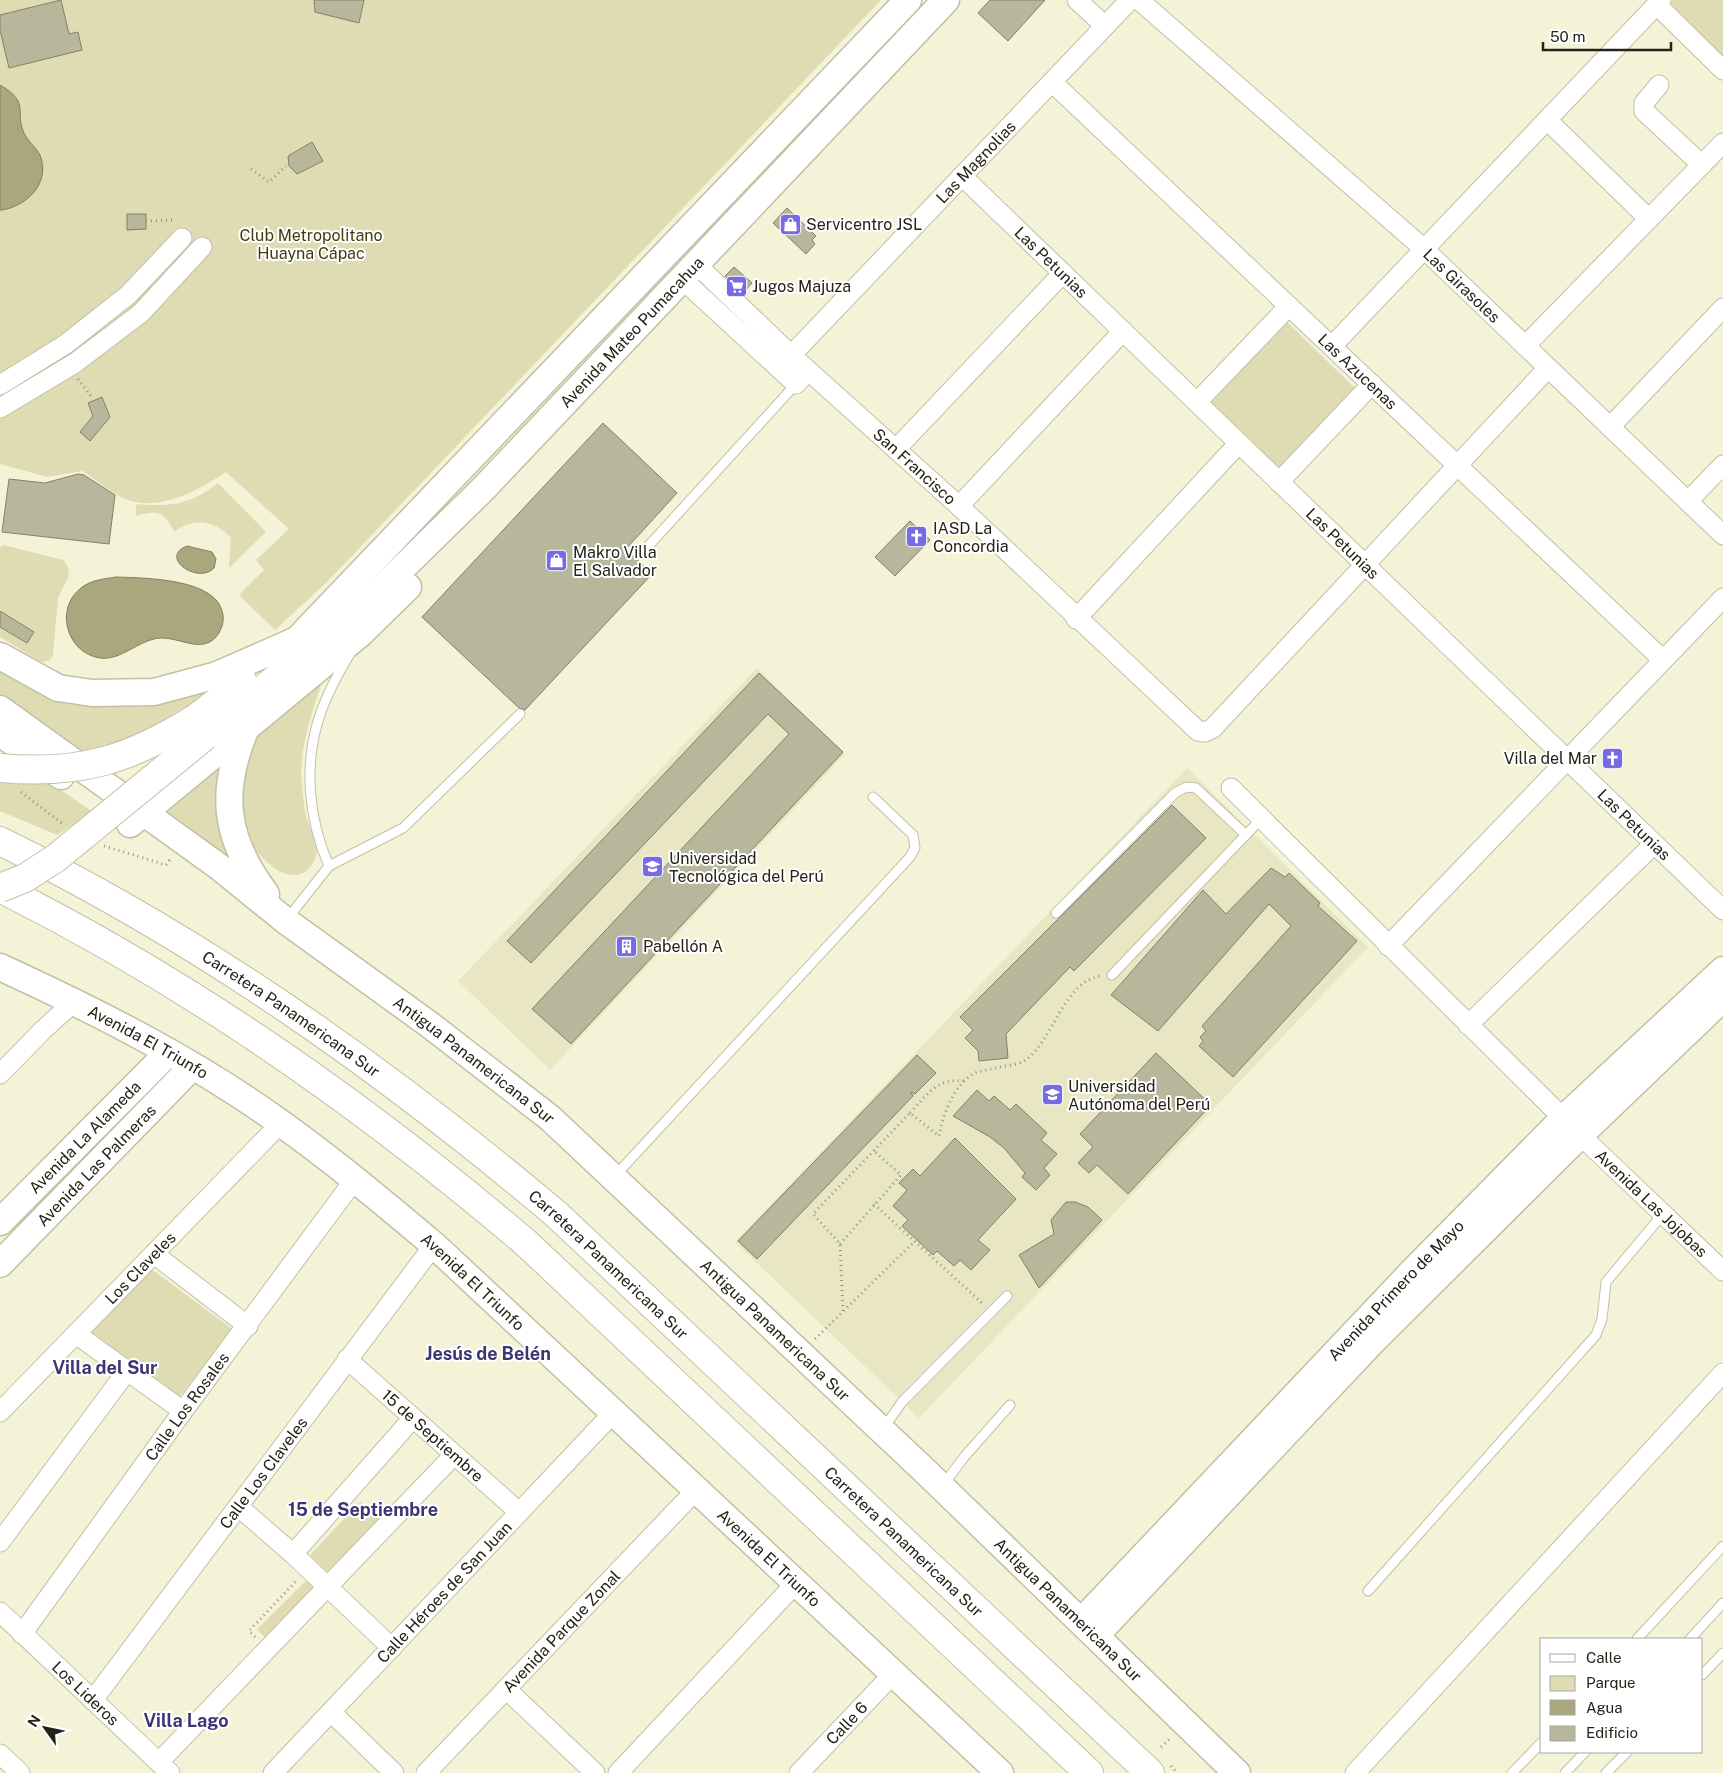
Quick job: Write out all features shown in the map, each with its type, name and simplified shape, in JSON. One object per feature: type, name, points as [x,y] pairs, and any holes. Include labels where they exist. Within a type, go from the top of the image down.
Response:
[{"type":"highway","points":[[0,888],[25,878],[56,858],[200,727],[303,646]]},
{"type":"highway","points":[[0,768],[46,770],[99,763],[124,757],[160,741],[200,727]]},
{"type":"highway","name":"Carretera Panamericana Sur","points":[[0,841],[111,900],[251,984],[347,1049],[486,1154],[556,1214],[1150,1773]]},
{"type":"highway","points":[[0,888],[82,932],[211,1008],[322,1083],[458,1186],[526,1243],[1089,1773]]},
{"type":"main road","name":"Avenida Mateo Pumacahua","points":[[303,646],[908,0]]},
{"type":"main road","name":"Avenida Mateo Pumacahua","points":[[303,646],[377,593],[483,490],[946,0]]},
{"type":"main road","points":[[136,819],[361,633],[392,604],[568,419],[598,367]]},
{"type":"main road","points":[[0,656],[58,688],[92,694],[154,692],[217,675],[303,646]]},
{"type":"main road","points":[[0,709],[136,819]]},
{"type":"main road","points":[[247,727],[232,769],[228,791],[229,820],[239,850],[253,877],[286,920]]},
{"type":"main road","points":[[0,734],[136,819]]},
{"type":"main road","name":"Antigua Panamericana Sur","points":[[136,819],[218,866],[286,920],[430,1025],[550,1118],[1089,1628],[1237,1773]]},
{"type":"main road","name":"Avenida El Triunfo","points":[[0,968],[75,1001],[169,1052],[280,1123],[355,1179],[434,1245],[698,1489],[1000,1773]]},
{"type":"main road","name":"Avenida Primero de Mayo","points":[[1572,1127],[1723,970]]},
{"type":"main road","name":"Avenida Primero de Mayo","points":[[1089,1628],[1412,1272],[1572,1127],[1723,998]]},
{"type":"main road","name":"Avenida La Alameda","points":[[0,1222],[169,1052]]},
{"type":"main road","name":"Avenida Las Palmeras","points":[[0,1264],[192,1067]]},
{"type":"street","points":[[1077,0],[1106,26]]},
{"type":"street","name":"Las Magnolias","points":[[785,361],[1130,0]]},
{"type":"street","name":"Las Girasoles","points":[[1139,0],[1194,46],[1424,249],[1723,535]]},
{"type":"street","points":[[1332,346],[1659,2],[1723,70]]},
{"type":"street","name":"Las Azucenas","points":[[1052,82],[1664,660]]},
{"type":"street","points":[[1659,85],[1644,103],[1644,111],[1702,165]]},
{"type":"street","points":[[1547,120],[1649,219]]},
{"type":"street","points":[[1526,346],[1723,143]]},
{"type":"street","name":"Las Petunias","points":[[962,176],[1723,910]]},
{"type":"street","points":[[0,385],[66,344],[128,295],[182,238]]},
{"type":"street","points":[[0,408],[69,367],[141,313],[202,247]]},
{"type":"street","name":"San Francisco","points":[[689,272],[802,377],[896,450],[959,506],[1076,619],[1198,731],[1205,732],[1213,728],[1364,564]]},
{"type":"street","points":[[896,450],[1063,273]]},
{"type":"street","points":[[1197,402],[1289,306]]},
{"type":"street","points":[[1610,427],[1723,308]]},
{"type":"street","points":[[959,506],[1123,331]]},
{"type":"street","points":[[1364,564],[1548,368]]},
{"type":"street","points":[[1279,482],[1372,384]]},
{"type":"street","points":[[1076,619],[1239,443]]},
{"type":"street","points":[[1688,501],[1723,465]]},
{"type":"street","points":[[1388,946],[1723,598]]},
{"type":"street","name":"Avenida Las Jojobas","points":[[1231,788],[1468,1025],[1723,1271]]},
{"type":"street","points":[[1468,1025],[1654,844]]},
{"type":"street","points":[[0,1074],[43,1030],[75,1001]]},
{"type":"street","name":"Los Claveles","points":[[0,1412],[280,1123]]},
{"type":"street","name":"Calle Los Rosales","points":[[22,1634],[355,1179]]},
{"type":"street","name":"Calle Los Claveles","points":[[93,1700],[434,1245]]},
{"type":"street","points":[[154,1254],[248,1326]]},
{"type":"street","points":[[76,1334],[183,1412]]},
{"type":"street","name":"15 de Septiembre","points":[[347,1359],[519,1512]]},
{"type":"street","points":[[0,1542],[127,1370]]},
{"type":"street","points":[[1355,1773],[1723,1373]]},
{"type":"street","name":"Calle Héroes de San Juan","points":[[273,1773],[614,1412]]},
{"type":"street","points":[[294,1554],[413,1418]]},
{"type":"street","points":[[164,1768],[268,1650],[454,1455]]},
{"type":"street","name":"Avenida Parque Zonal","points":[[426,1773],[698,1489]]},
{"type":"street","points":[[239,1506],[294,1554],[392,1648]]},
{"type":"street","points":[[618,1773],[796,1582]]},
{"type":"street","name":"Los Lideros","points":[[0,1612],[164,1768]]},
{"type":"street","name":"Calle 6","points":[[799,1773],[894,1673]]},
{"type":"street","points":[[506,1689],[595,1773]]},
{"type":"street","points":[[331,1712],[394,1773]]},
{"type":"street","points":[[0,1754],[18,1772]]},
{"type":"lane","points":[[642,553],[802,377]]},
{"type":"lane","points":[[329,866],[320,843],[311,798],[309,773],[313,742],[321,712],[361,633]]},
{"type":"lane","points":[[286,920],[329,866],[404,828],[520,714]]},
{"type":"lane","points":[[1056,912],[1175,793],[1186,787],[1196,788],[1246,835]]},
{"type":"lane","points":[[614,1177],[910,857],[914,848],[913,836],[874,797]]},
{"type":"lane","points":[[1112,975],[1262,818]]},
{"type":"lane","points":[[1368,1591],[1596,1334],[1602,1319],[1606,1282],[1663,1214]]},
{"type":"lane","points":[[881,1431],[902,1402],[1007,1296]]},
{"type":"lane","points":[[941,1487],[965,1456],[1010,1405]]},
{"type":"lane","points":[[1638,1638],[1723,1546]]},
{"type":"lane","points":[[1691,1638],[1723,1604]]},
{"type":"lane","points":[[1703,1674],[1723,1653]]},
{"type":"lane","points":[[1512,1773],[1540,1744]]},
{"type":"lane","points":[[1566,1773],[1584,1753]]},
{"type":"lane","points":[[1606,1773],[1626,1753]]},
{"type":"path","points":[[251,169],[269,182],[286,166]]},
{"type":"path","points":[[146,221],[174,220]]},
{"type":"path","points":[[69,367],[93,399]]},
{"type":"path","points":[[910,1113],[939,1136],[942,1118],[947,1107],[964,1081],[974,1073],[1024,1061],[1040,1043],[1077,987],[1092,977],[1112,975]]},
{"type":"path","points":[[843,1311],[840,1244],[813,1214],[939,1083],[950,1079],[964,1081]]},
{"type":"path","points":[[840,1244],[901,1175],[874,1151]]},
{"type":"path","points":[[874,1204],[992,1311]]},
{"type":"path","points":[[800,1354],[914,1242]]},
{"type":"path","points":[[268,1650],[249,1631],[308,1569]]},
{"type":"path","points":[[1162,1747],[1174,1735]]},
{"type":"shaded area","name":"Universidad Tecnológica del Perú","points":[[757,668],[845,754],[550,1070],[458,981]]},
{"type":"shaded area","name":"Universidad Autónoma del Perú","points":[[1187,768],[1368,947],[919,1418],[735,1242]]},
{"type":"green space","name":"Club Metropolitano Huayna Cápac","points":[[0,0],[881,0],[327,582],[275,630],[239,595],[264,570],[256,560],[289,529],[226,472],[188,494],[160,502],[145,503],[131,501],[117,495],[82,471],[47,477],[0,464]]},
{"type":"green space","points":[[1673,0],[1723,0],[1723,67],[1664,9]]},
{"type":"green space","points":[[1284,319],[1359,392],[1281,472],[1206,399]]},
{"type":"green space","points":[[218,483],[266,532],[229,568],[231,538],[218,527],[211,524],[197,523],[189,524],[174,532],[167,520],[160,514],[150,513],[136,516],[136,504],[159,505],[179,503],[198,496]]},
{"type":"green space","points":[[4,545],[63,560],[68,567],[69,576],[58,598],[53,655],[49,661],[41,662],[0,637],[0,547]]},
{"type":"green space","points":[[0,666],[44,691],[215,688],[128,742],[77,753],[0,702]]},
{"type":"green space","points":[[323,679],[307,732],[301,772],[305,813],[315,837],[317,853],[307,870],[297,875],[287,874],[277,870],[258,853],[246,833],[241,806],[244,762],[247,752],[266,723]]},
{"type":"green space","points":[[223,758],[217,788],[218,815],[225,841],[237,869],[159,812]]},
{"type":"green space","points":[[0,781],[49,782],[93,812],[57,835],[0,811]]},
{"type":"green space","points":[[150,1268],[232,1329],[177,1400],[90,1331]]},
{"type":"green space","points":[[360,1502],[381,1522],[330,1575],[310,1555]]},
{"type":"green space","points":[[308,1579],[319,1590],[268,1641],[257,1629]]},
{"type":"water","points":[[0,85],[10,91],[19,102],[20,119],[24,133],[40,155],[43,165],[39,184],[34,192],[20,204],[2,210],[0,210]]},
{"type":"water","points":[[187,546],[212,552],[216,559],[214,568],[207,572],[199,573],[184,568],[177,556],[179,551]]},
{"type":"water","points":[[116,577],[178,582],[209,594],[218,603],[223,615],[219,633],[213,640],[206,643],[192,644],[160,638],[144,642],[122,654],[108,658],[100,658],[89,654],[79,648],[72,639],[66,618],[68,607],[73,597],[85,585],[97,580]]},
{"type":"building","points":[[61,0],[69,34],[78,32],[82,50],[9,68],[0,30],[0,15]]},
{"type":"building","points":[[314,0],[364,0],[359,23],[315,12]]},
{"type":"building","points":[[990,0],[1045,0],[1008,41],[978,13]]},
{"type":"building","points":[[312,142],[323,161],[297,174],[289,166],[288,156]]},
{"type":"building","points":[[787,208],[816,236],[812,240],[815,244],[806,254],[773,223]]},
{"type":"building","points":[[127,214],[146,214],[146,229],[127,230]]},
{"type":"building","points":[[734,267],[752,283],[743,293],[725,276]]},
{"type":"building","points":[[102,397],[110,417],[90,441],[80,432],[93,416],[88,403]]},
{"type":"building","name":"Makro Villa El Salvador","points":[[603,423],[677,493],[626,549],[652,574],[525,710],[519,708],[422,617]]},
{"type":"building","points":[[78,474],[84,475],[115,495],[109,544],[2,532],[9,479],[45,483]]},
{"type":"building","points":[[910,521],[930,540],[895,576],[875,557]]},
{"type":"building","points":[[0,611],[34,632],[27,643],[0,627]]},
{"type":"building","name":"Universidad Tecnológica del Perú","points":[[759,673],[843,752],[571,1044],[532,1009],[789,734],[768,714],[531,963],[507,941]]},
{"type":"building","points":[[1172,805],[1206,838],[1074,971],[1070,967],[1006,1034],[1008,1058],[979,1061],[978,1051],[965,1038],[973,1030],[960,1017]]},
{"type":"building","points":[[1271,868],[1285,877],[1289,873],[1320,903],[1318,906],[1357,941],[1233,1077],[1199,1046],[1203,1041],[1200,1037],[1206,1031],[1202,1026],[1291,926],[1269,904],[1158,1031],[1111,995],[1203,890],[1226,914]]},
{"type":"building","points":[[1156,1053],[1211,1105],[1128,1194],[1097,1165],[1089,1173],[1078,1163],[1093,1147],[1080,1134]]},
{"type":"building","points":[[917,1055],[936,1073],[915,1094],[911,1092],[913,1096],[757,1259],[738,1241]]},
{"type":"building","points":[[977,1090],[989,1101],[994,1096],[1010,1110],[1016,1104],[1047,1133],[1041,1140],[1057,1154],[1044,1168],[1050,1175],[1036,1190],[1022,1177],[1025,1173],[1004,1148],[990,1137],[953,1116]]},
{"type":"building","points":[[955,1138],[1016,1199],[978,1240],[990,1250],[971,1270],[960,1260],[954,1266],[937,1251],[933,1255],[902,1226],[908,1220],[893,1206],[907,1190],[899,1183],[913,1169],[920,1176]]},
{"type":"building","points":[[1066,1202],[1075,1202],[1088,1207],[1102,1220],[1039,1288],[1019,1255],[1054,1234],[1051,1220]]},
{"type":"place","name":"Servicentro JSL","points":[[790,224]]},
{"type":"place","name":"Jugos Majuza","points":[[736,286]]},
{"type":"place","name":"IASD La Concordia","points":[[917,537]]},
{"type":"place","name":"Makro Villa El Salvador","points":[[557,561]]},
{"type":"place","name":"Villa del Mar","points":[[1613,758]]},
{"type":"place","name":"Universidad Tecnológica del Perú","points":[[653,867]]},
{"type":"place","name":"Pabellón A","points":[[627,946]]},
{"type":"place","name":"Universidad Autónoma del Perú","points":[[1052,1095]]},
{"type":"district","name":"Jesús de Belén","points":[[488,1354]]},
{"type":"district","name":"Villa del Sur","points":[[105,1368]]},
{"type":"district","name":"15 de Septiembre","points":[[363,1510]]},
{"type":"district","name":"Villa Lago","points":[[186,1721]]}]
